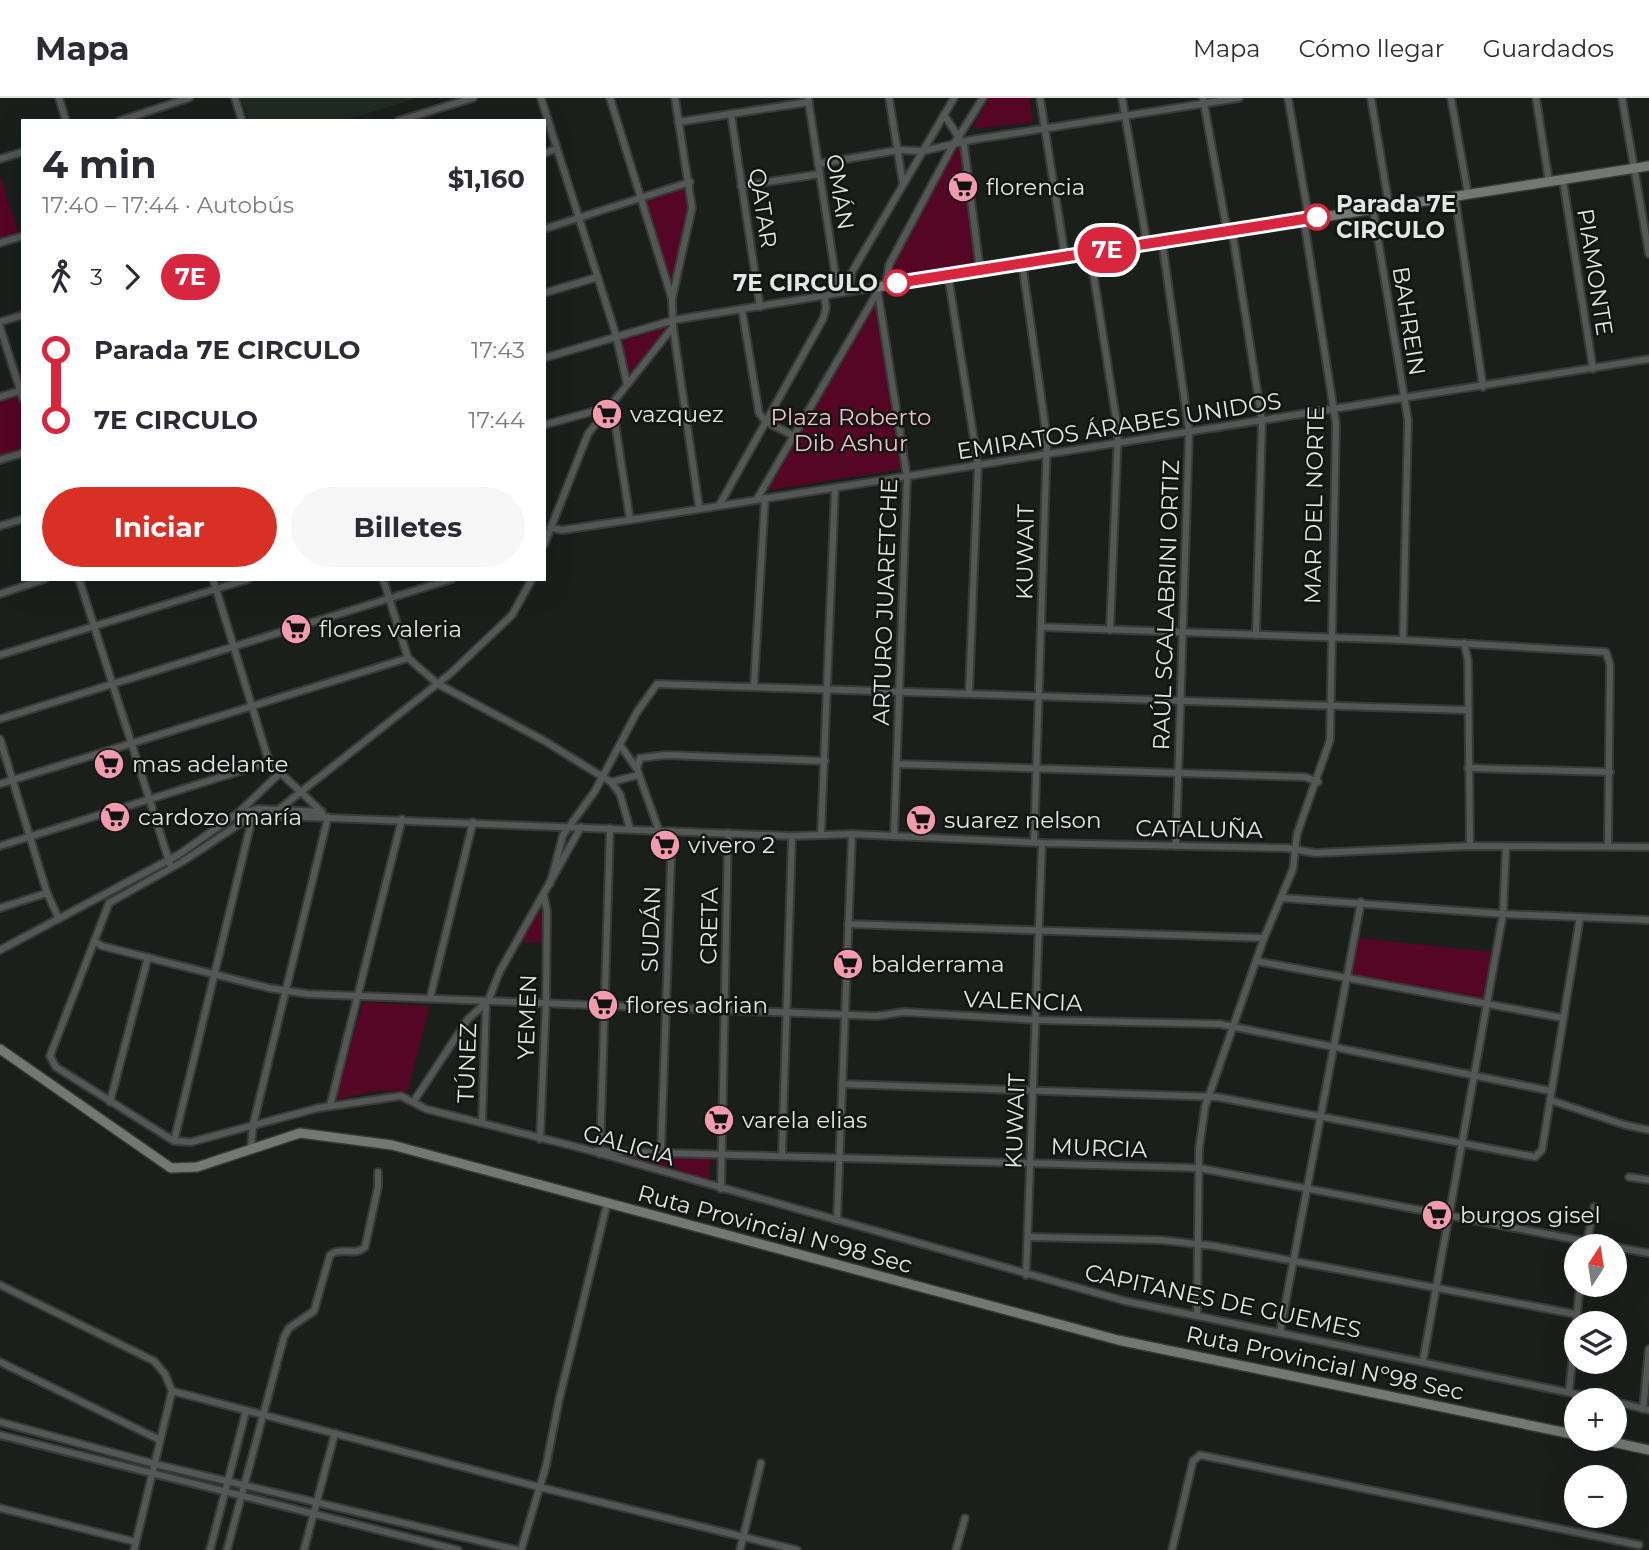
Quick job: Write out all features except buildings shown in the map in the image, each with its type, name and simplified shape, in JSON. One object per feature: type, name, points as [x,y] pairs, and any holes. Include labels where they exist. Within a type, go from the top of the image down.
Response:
[{"type":"street","points":[[59,98],[65,119]]},
{"type":"street","points":[[125,119],[189,98]]},
{"type":"street","points":[[234,98],[241,119]]},
{"type":"street","points":[[405,119],[472,98]]},
{"type":"street","points":[[541,98],[617,335],[627,384]]},
{"type":"street","points":[[610,98],[673,299]]},
{"type":"street","points":[[675,98],[690,182],[692,215],[673,299],[674,324],[699,508]]},
{"type":"street","points":[[889,98],[903,184]]},
{"type":"street","points":[[848,291],[852,272],[954,98]]},
{"type":"street","points":[[757,499],[792,435],[881,288],[889,265],[984,98]]},
{"type":"street","points":[[1040,98],[1065,257]]},
{"type":"street","points":[[1122,98],[1147,244]]},
{"type":"street","points":[[818,164],[898,150],[923,151],[958,140],[1126,116],[1204,101],[1239,98]]},
{"type":"street","name":"MAR DEL NORTE","points":[[1196,1316],[1199,1168],[1208,1097],[1264,938],[1283,898],[1293,869],[1297,834],[1329,748],[1335,409],[1306,219],[1307,208],[1288,98]]},
{"type":"street","points":[[1371,98],[1389,206]]},
{"type":"street","points":[[1451,98],[1468,194]]},
{"type":"street","points":[[1536,98],[1549,182]]},
{"type":"street","points":[[1622,98],[1649,254]]},
{"type":"street","points":[[678,122],[808,100]]},
{"type":"street","name":"OMÁN","points":[[808,100],[838,292]]},
{"type":"street","points":[[1204,101],[1230,231],[1262,421],[1256,635]]},
{"type":"street","name":"QATAR","points":[[731,114],[760,307]]},
{"type":"street","points":[[944,115],[958,140],[980,270]]},
{"type":"street","points":[[546,152],[557,149]]},
{"type":"street","points":[[0,159],[21,153]]},
{"type":"street","points":[[546,357],[617,335],[838,292],[881,288],[1022,263],[1649,166]]},
{"type":"street","points":[[741,186],[820,174]]},
{"type":"street","name":"PIAMONTE","points":[[1563,181],[1593,369]]},
{"type":"street","points":[[546,228],[690,182]]},
{"type":"street","points":[[1455,196],[1483,387]]},
{"type":"street","name":"BAHREIN","points":[[1373,209],[1409,433],[1403,640]]},
{"type":"street","points":[[0,243],[21,237]]},
{"type":"street","name":"RAÚL SCALABRINI ORTIZ","points":[[1162,241],[1189,431],[1176,846]]},
{"type":"street","points":[[1090,253],[1117,442],[1110,630]]},
{"type":"street","name":"KUWAIT","points":[[1022,263],[1047,439],[1036,767],[1039,931],[1037,1020],[1026,1275]]},
{"type":"street","points":[[948,275],[978,465],[969,693]]},
{"type":"street","points":[[546,292],[598,277]]},
{"type":"street","name":"ARTURO JUARETCHE","points":[[881,288],[907,477],[894,836]]},
{"type":"street","points":[[720,505],[823,319],[826,308],[824,295]]},
{"type":"street","points":[[742,310],[759,413],[765,421],[792,435]]},
{"type":"street","points":[[21,316],[0,325],[21,390]]},
{"type":"street","points":[[546,541],[588,434],[674,324]]},
{"type":"street","name":"EMIRATOS ÁRABES UNIDOS","points":[[553,528],[562,530],[630,520],[1649,359]]},
{"type":"street","points":[[0,397],[21,393]]},
{"type":"street","points":[[546,424],[609,407]]},
{"type":"street","points":[[609,407],[614,416],[630,520]]},
{"type":"street","points":[[0,460],[21,454]]},
{"type":"street","points":[[821,834],[835,488]]},
{"type":"street","points":[[754,685],[765,498]]},
{"type":"street","points":[[0,527],[21,520]]},
{"type":"street","points":[[0,594],[39,581]]},
{"type":"street","points":[[80,581],[147,800],[170,864]]},
{"type":"street","points":[[214,581],[270,762],[324,815]]},
{"type":"street","points":[[0,655],[243,581]]},
{"type":"street","points":[[384,581],[408,658],[438,684],[543,740],[611,782],[620,794],[631,829]]},
{"type":"street","points":[[0,719],[446,581]]},
{"type":"street","points":[[278,810],[438,684],[512,615],[530,581]]},
{"type":"street","points":[[1041,627],[1403,640],[1606,652],[1610,665],[1608,845]]},
{"type":"street","points":[[1464,643],[1468,660],[1466,710],[1470,846]]},
{"type":"street","points":[[0,784],[408,658]]},
{"type":"street","points":[[550,884],[560,842],[602,778],[637,712],[657,684],[827,687],[1466,710]]},
{"type":"street","points":[[0,739],[47,893],[59,919]]},
{"type":"street","points":[[620,745],[638,772],[659,831]]},
{"type":"street","points":[[638,772],[640,758],[666,755],[825,761]]},
{"type":"street","points":[[0,846],[270,762]]},
{"type":"street","points":[[898,764],[1305,777],[1318,782]]},
{"type":"street","points":[[1468,768],[1610,772]]},
{"type":"street","points":[[611,782],[638,772]]},
{"type":"street","points":[[0,950],[105,894],[170,864],[238,813],[280,774]]},
{"type":"street","points":[[238,813],[278,810],[324,815]]},
{"type":"street","points":[[253,815],[174,1141],[56,1067],[50,1059],[109,903],[253,815],[324,815]]},
{"type":"street","points":[[251,1147],[253,1125],[324,815]]},
{"type":"street","name":"CATALUÑA","points":[[324,815],[792,836],[852,834],[1038,843],[1294,849],[1315,853],[1470,846],[1649,847]]},
{"type":"street","points":[[330,1106],[402,819]]},
{"type":"street","points":[[430,998],[473,821]]},
{"type":"street","points":[[414,1101],[468,1020],[487,1002],[500,971],[581,827]]},
{"type":"street","points":[[600,1154],[610,828]]},
{"type":"street","name":"SUDÁN","points":[[661,1153],[672,831]]},
{"type":"street","name":"CRETA","points":[[721,1189],[728,833]]},
{"type":"street","points":[[837,1220],[852,834]]},
{"type":"street","points":[[782,1155],[792,836]]},
{"type":"street","points":[[1423,1361],[1503,914],[1506,847]]},
{"type":"street","points":[[0,908],[47,893]]},
{"type":"street","points":[[105,894],[109,903]]},
{"type":"street","name":"YEMEN","points":[[540,1139],[546,1002],[547,911],[544,896]]},
{"type":"street","points":[[1283,898],[1503,914],[1649,920]]},
{"type":"street","points":[[1280,1332],[1361,902]]},
{"type":"street","points":[[842,1084],[1208,1097],[1538,1157],[1542,1150],[1580,917]]},
{"type":"street","points":[[848,924],[1264,938]]},
{"type":"street","name":"VALENCIA","points":[[93,941],[285,991],[487,1002],[665,1005],[845,1012],[877,1016],[904,1012],[1232,1027],[1551,1091]]},
{"type":"street","points":[[110,1102],[148,957]]},
{"type":"street","points":[[1256,961],[1563,1018]]},
{"type":"street","name":"TÚNEZ","points":[[482,1124],[487,1002]]},
{"type":"street","name":"Ruta Provincial Nº98 Sec","points":[[0,1049],[171,1168],[197,1167],[300,1133],[350,1138],[417,1151],[1118,1340],[1564,1432]]},
{"type":"street","name":"GALICIA","points":[[174,1141],[191,1142],[330,1106],[393,1096],[414,1101],[422,1108],[581,1148],[837,1220]]},
{"type":"street","points":[[1550,1100],[1625,1125],[1649,1130]]},
{"type":"street","name":"MURCIA","points":[[600,1154],[782,1155],[1199,1168],[1564,1239]]},
{"type":"street","points":[[227,1550],[266,1415],[286,1333],[314,1311],[330,1255],[338,1250],[358,1252],[365,1247],[378,1187],[378,1172]]},
{"type":"street","points":[[1629,1177],[1649,1180]]},
{"type":"street","points":[[0,1422],[155,1464],[519,1550],[538,1487],[607,1204]]},
{"type":"street","points":[[1588,1234],[1594,1207]]},
{"type":"street","name":"CAPITANES DE GUEMES","points":[[837,1220],[1154,1309],[1280,1332],[1564,1391]]},
{"type":"street","points":[[1028,1237],[1161,1240],[1199,1244],[1293,1259],[1564,1312]]},
{"type":"street","name":"MURCIA","points":[[1628,1249],[1649,1253]]},
{"type":"street","points":[[0,1284],[154,1361],[165,1374],[172,1391],[134,1550]]},
{"type":"street","points":[[1627,1405],[1646,1410],[1649,1349]]},
{"type":"street","points":[[0,1362],[160,1440]]},
{"type":"street","points":[[172,1391],[538,1487],[797,1550]]},
{"type":"street","points":[[210,1550],[246,1411]]},
{"type":"street","points":[[304,1550],[335,1433]]},
{"type":"street","points":[[0,1435],[458,1550]]},
{"type":"street","points":[[1627,1445],[1649,1450]]},
{"type":"street","points":[[1172,1550],[1193,1461],[1200,1455],[1639,1545]]},
{"type":"street","points":[[740,1550],[761,1463]]},
{"type":"street","points":[[0,1508],[136,1542]]},
{"type":"street","points":[[956,1550],[965,1518]]},
{"type":"shaded area","points":[[241,98],[417,98],[349,119],[248,119]]},
{"type":"green space","points":[[989,98],[1029,98],[1033,122],[972,129]]},
{"type":"green space","points":[[961,144],[976,267],[887,284],[891,265],[955,146]]},
{"type":"green space","points":[[0,175],[19,234],[0,238]]},
{"type":"green space","points":[[689,183],[691,208],[673,297],[641,200]]},
{"type":"green space","name":"Plaza Roberto Dib Ashur","points":[[875,304],[902,469],[768,490]]},
{"type":"green space","points":[[674,320],[673,327],[628,382],[617,336]]},
{"type":"green space","points":[[20,393],[21,396],[21,454],[0,460],[0,399]]},
{"type":"green space","points":[[544,911],[542,943],[521,942],[539,912]]},
{"type":"green space","points":[[1357,938],[1493,952],[1485,1001],[1350,977]]},
{"type":"green space","points":[[363,1002],[430,1006],[407,1093],[379,1090],[336,1100]]},
{"type":"green space","points":[[631,1156],[711,1158],[709,1180],[632,1159]]},
{"type":"bus line","name":"7E","points":[[897,283],[1317,217]]},
{"type":"place","name":"florencia","points":[[963,187]]},
{"type":"place","name":"Parada 7E CIRCULO","points":[[1317,217]]},
{"type":"place","name":"7E CIRCULO","points":[[897,283]]},
{"type":"place","name":"vazquez","points":[[607,414]]},
{"type":"place","name":"flores valeria","points":[[296,629]]},
{"type":"place","name":"mas adelante","points":[[109,764]]},
{"type":"place","name":"cardozo maría","points":[[115,817]]},
{"type":"place","name":"suarez nelson","points":[[921,820]]},
{"type":"place","name":"vivero 2","points":[[665,845]]},
{"type":"place","name":"balderrama","points":[[848,964]]},
{"type":"place","name":"flores adrian","points":[[603,1005]]},
{"type":"place","name":"varela elias","points":[[719,1120]]},
{"type":"place","name":"burgos gisel","points":[[1437,1215]]}]
